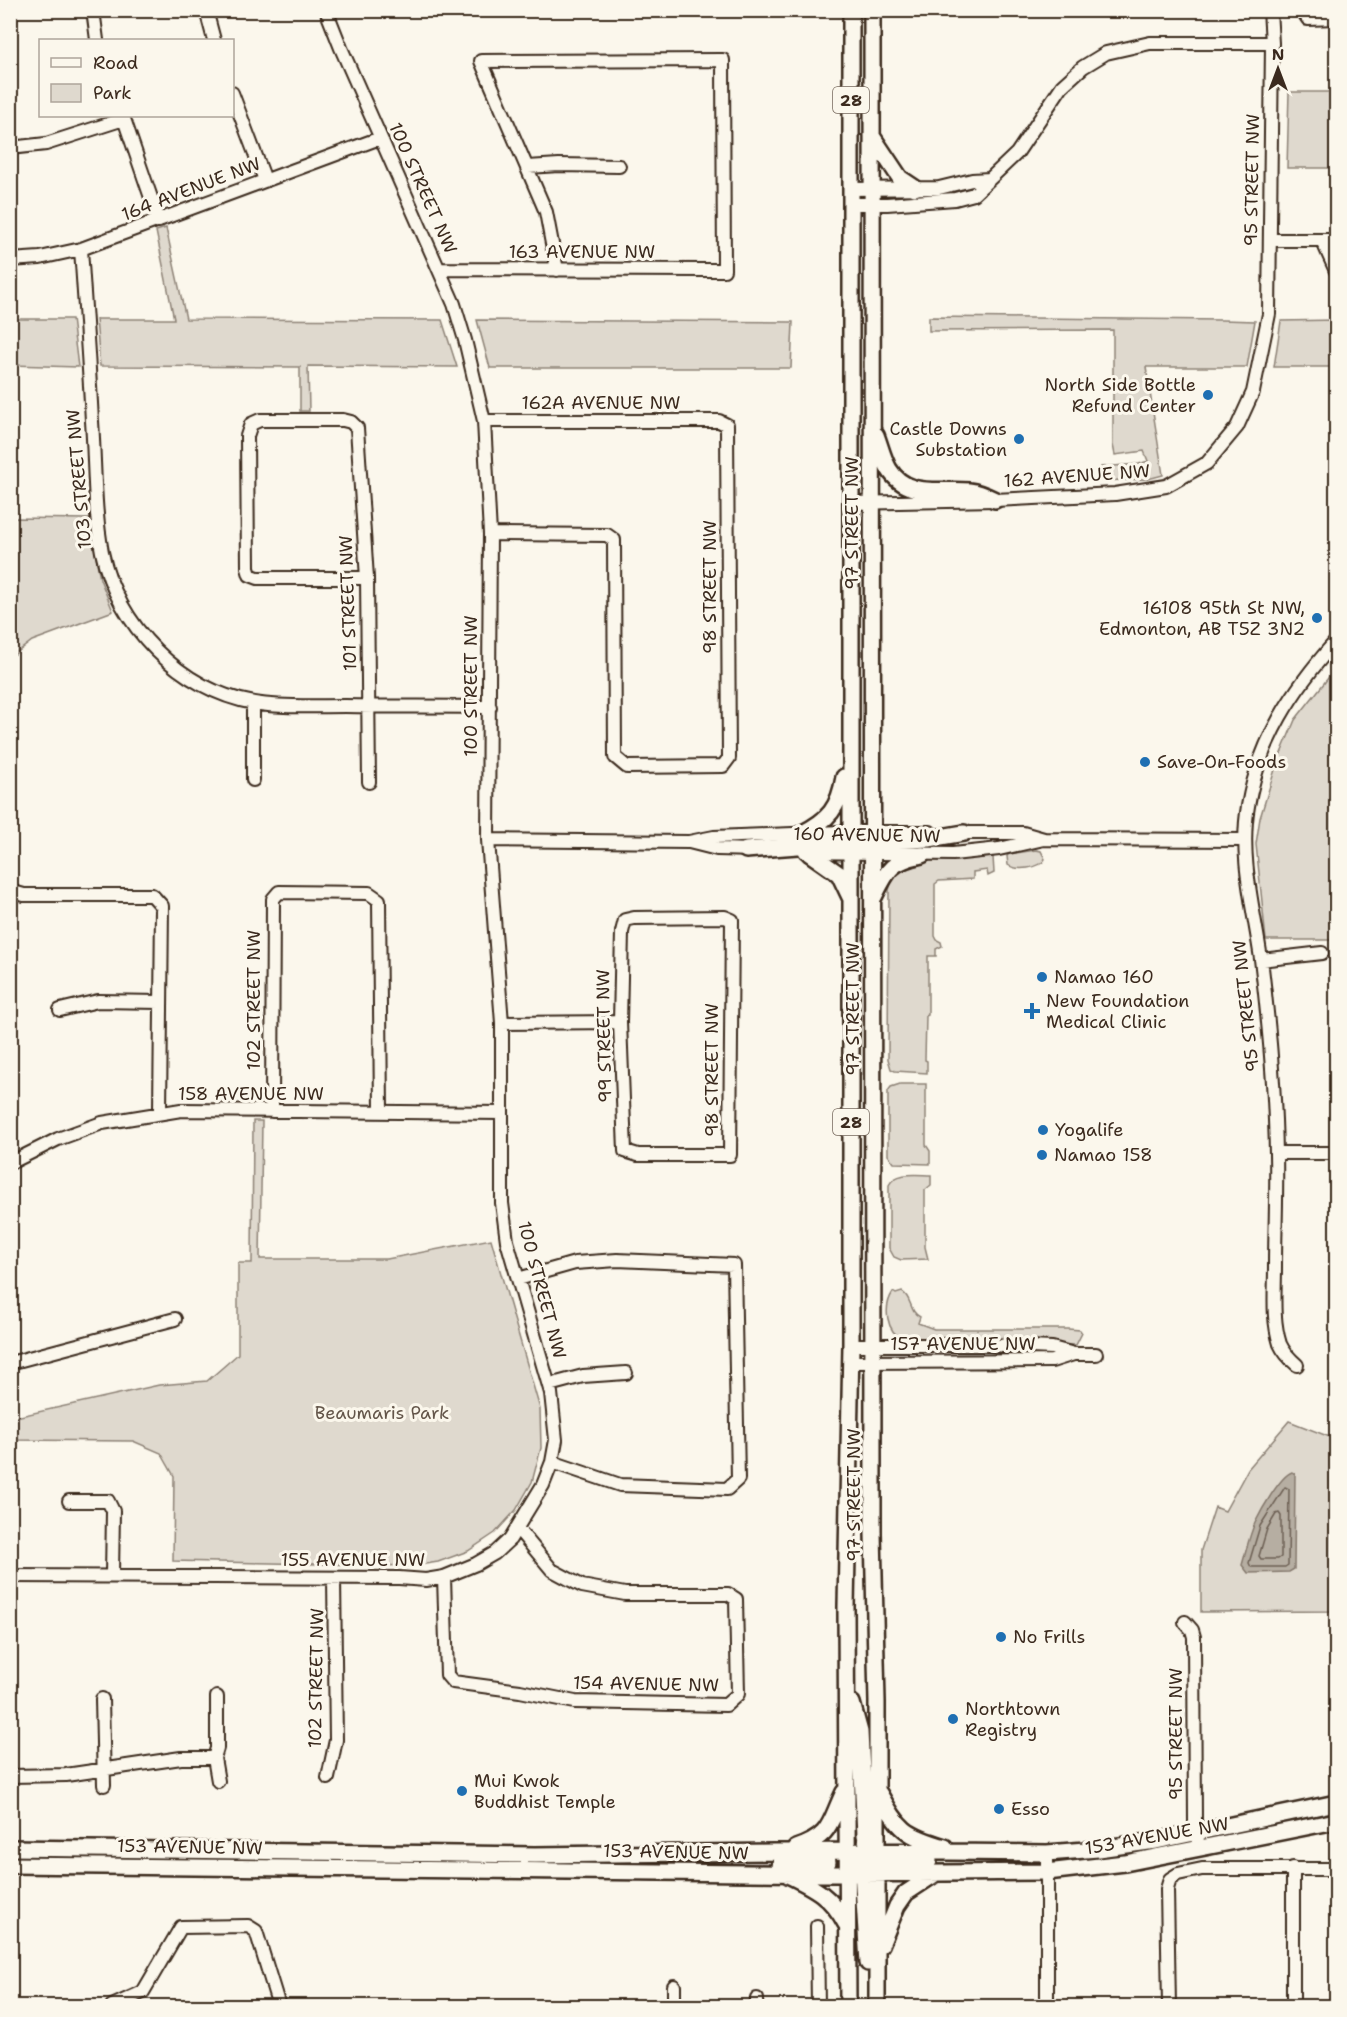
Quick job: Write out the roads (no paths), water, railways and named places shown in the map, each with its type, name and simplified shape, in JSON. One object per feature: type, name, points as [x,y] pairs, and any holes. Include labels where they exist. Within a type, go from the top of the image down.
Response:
[{"type":"main road","name":"97 STREET NW","points":[[851,10],[851,1345],[847,1787],[864,1862],[878,1954],[875,2007]]},
{"type":"main road","name":"97 STREET NW","points":[[848,2007],[847,1925],[864,1862],[878,1791],[873,1533],[872,10]]},
{"type":"main road","points":[[872,136],[900,178],[915,188]]},
{"type":"main road","points":[[872,426],[889,470],[907,486],[926,491],[968,490],[980,492],[995,500]]},
{"type":"main road","points":[[801,834],[827,818],[838,804],[851,739]]},
{"type":"main road","points":[[746,850],[851,842],[869,837],[873,843],[929,839],[964,833]]},
{"type":"main road","points":[[809,853],[838,874],[851,900]]},
{"type":"main road","points":[[873,900],[885,876],[895,864],[922,855]]},
{"type":"main road","points":[[847,1689],[860,1732],[869,1973],[875,2007]]},
{"type":"main road","points":[[783,1852],[814,1842],[825,1832],[847,1787]]},
{"type":"main road","points":[[878,1791],[896,1822],[910,1835],[962,1852]]},
{"type":"main road","name":"153 AVENUE NW","points":[[10,1865],[782,1873],[962,1852],[1047,1853],[1098,1849],[1196,1833],[1336,1803]]},
{"type":"main road","name":"153 AVENUE NW","points":[[10,1848],[535,1856],[783,1852],[937,1873],[1047,1872],[1106,1866],[1336,1821]]},
{"type":"main road","points":[[736,1873],[762,1864],[962,1859],[984,1852]]},
{"type":"main road","points":[[782,1873],[825,1896],[839,1911],[847,1925]]},
{"type":"main road","points":[[878,1954],[897,1906],[906,1893],[937,1873]]},
{"type":"street","points":[[93,10],[97,39]]},
{"type":"street","points":[[206,10],[214,39]]},
{"type":"street","name":"100 STREET NW","points":[[326,10],[380,138],[440,269],[460,321],[484,421],[490,534],[488,840],[502,1023],[502,1203],[507,1241],[549,1385],[556,1440],[552,1462],[543,1485],[518,1529]]},
{"type":"street","name":"95 STREET NW","points":[[1269,314],[1272,44],[1270,10]]},
{"type":"street","points":[[1302,10],[1308,19],[1336,18]]},
{"type":"street","points":[[851,196],[955,199],[974,194],[1022,147],[1062,86],[1083,67],[1106,53],[1150,43],[1272,44]]},
{"type":"street","name":"163 AVENUE NW","points":[[440,269],[724,270],[723,60],[481,61],[528,166]]},
{"type":"street","points":[[234,98],[265,180]]},
{"type":"street","points":[[10,148],[46,144],[123,117],[159,220]]},
{"type":"street","name":"164 AVENUE NW","points":[[10,260],[40,258],[81,249],[380,138]]},
{"type":"street","points":[[557,270],[546,212],[528,166],[619,166]]},
{"type":"street","points":[[872,196],[989,179]]},
{"type":"street","points":[[1322,240],[1336,231]]},
{"type":"street","points":[[1270,240],[1336,240]]},
{"type":"street","points":[[1322,240],[1336,271]]},
{"type":"street","name":"103 STREET NW","points":[[81,249],[97,506],[103,553],[115,591],[127,614],[154,649],[187,676],[216,691],[253,703],[291,706],[490,707]]},
{"type":"street","name":"162 AVENUE NW","points":[[851,503],[995,500],[1115,494],[1166,486],[1207,463],[1237,426],[1253,392],[1269,314]]},
{"type":"street","name":"101 STREET NW","points":[[367,578],[258,578],[250,575],[248,567],[247,436],[251,424],[260,420],[343,420],[355,424],[359,433],[367,578],[369,782]]},
{"type":"street","name":"162A AVENUE NW","points":[[484,421],[719,421]]},
{"type":"street","name":"98 STREET NW","points":[[490,534],[607,535],[614,540],[615,757],[627,767],[723,766],[729,758],[727,425],[719,421]]},
{"type":"street","name":"95 STREET NW","points":[[1297,1365],[1281,1346],[1276,1322],[1276,1153],[1271,1054],[1261,960],[1244,840],[1247,807],[1254,779],[1272,731],[1292,694],[1336,641]]},
{"type":"street","points":[[253,703],[253,780]]},
{"type":"street","name":"160 AVENUE NW","points":[[964,833],[1023,833],[1044,839]]},
{"type":"street","name":"160 AVENUE NW","points":[[488,840],[689,842],[714,837],[801,834],[873,843],[922,855],[999,849],[1044,839],[1244,840]]},
{"type":"street","name":"160 AVENUE NW","points":[[689,842],[717,849],[809,853],[851,842]]},
{"type":"street","points":[[10,891],[24,895],[152,895],[162,906],[160,1113]]},
{"type":"street","name":"102 STREET NW","points":[[272,1111],[273,899],[279,892],[369,893],[379,900],[381,1112]]},
{"type":"street","name":"98 STREET NW","points":[[624,920],[725,917],[732,920],[730,1155],[638,1155],[624,1151]]},
{"type":"street","name":"99 STREET NW","points":[[624,920],[620,1022],[624,1151]]},
{"type":"street","points":[[1261,960],[1322,953]]},
{"type":"street","points":[[60,1010],[98,1001],[160,1002]]},
{"type":"street","points":[[502,1023],[620,1022]]},
{"type":"street","name":"158 AVENUE NW","points":[[10,1163],[58,1139],[102,1123],[182,1110],[502,1113]]},
{"type":"street","points":[[1276,1153],[1336,1153]]},
{"type":"street","points":[[518,1279],[575,1263],[617,1260],[734,1265],[738,1479],[727,1489],[620,1485],[552,1462]]},
{"type":"street","points":[[10,1363],[176,1319]]},
{"type":"street","name":"157 AVENUE NW","points":[[851,1345],[989,1345],[1041,1347],[1074,1354],[1096,1354]]},
{"type":"street","name":"157 AVENUE NW","points":[[850,1362],[1052,1361],[1074,1354]]},
{"type":"street","name":"100 STREET NW","points":[[549,1385],[583,1376],[626,1373]]},
{"type":"street","points":[[69,1501],[108,1502],[113,1511],[112,1576]]},
{"type":"street","name":"155 AVENUE NW","points":[[10,1576],[426,1580],[444,1577],[476,1564],[495,1553],[518,1529]]},
{"type":"street","name":"154 AVENUE NW","points":[[444,1577],[447,1675],[453,1682],[520,1691],[574,1702],[726,1705],[738,1694],[736,1599],[728,1594],[625,1594],[582,1587],[552,1570],[518,1529]]},
{"type":"street","name":"102 STREET NW","points":[[328,1778],[336,1740],[334,1578]]},
{"type":"street","name":"95 STREET NW","points":[[1185,1622],[1192,1630],[1194,1637],[1196,1833],[1199,1849]]},
{"type":"street","points":[[217,1697],[217,1748],[214,1758],[218,1781]]},
{"type":"street","points":[[102,1699],[104,1785]]},
{"type":"street","points":[[10,1776],[66,1775],[181,1758],[214,1758]]},
{"type":"street","points":[[1047,1853],[1047,2007]]},
{"type":"street","points":[[1293,1868],[1293,2007]]},
{"type":"street","points":[[1169,2007],[1167,1889],[1170,1879],[1178,1874],[1202,1869],[1336,1869]]},
{"type":"street","points":[[112,2007],[143,1992],[181,1927],[248,1926],[256,1931],[279,2007]]},
{"type":"street","points":[[817,1926],[818,2007]]},
{"type":"street","points":[[674,1986],[674,2007]]},
{"type":"water","points":[[1292,1472],[1295,1474],[1294,1569],[1289,1572],[1248,1573],[1242,1565],[1255,1523],[1282,1480]]},
{"type":"place","name":"North Side Bottle Refund Center","points":[[1208,395]]},
{"type":"place","name":"Castle Downs Substation","points":[[1019,439]]},
{"type":"place","name":"16108 95th St NW, Edmonton, AB T5Z 3N2","points":[[1317,618]]},
{"type":"place","name":"Save-On-Foods","points":[[1145,762]]},
{"type":"place","name":"Namao 160","points":[[1042,977]]},
{"type":"place","name":"New Foundation Medical Clinic","points":[[1032,1011]]},
{"type":"place","name":"Yogalife","points":[[1043,1130]]},
{"type":"place","name":"Namao 158","points":[[1042,1155]]},
{"type":"place","name":"No Frills","points":[[1001,1637]]},
{"type":"place","name":"Northtown Registry","points":[[953,1719]]},
{"type":"place","name":"Mui Kwok Buddhist Temple","points":[[462,1791]]},
{"type":"place","name":"Esso","points":[[999,1809]]},
{"type":"park label","name":"Beaumaris Park","points":[[382,1413]]}]
